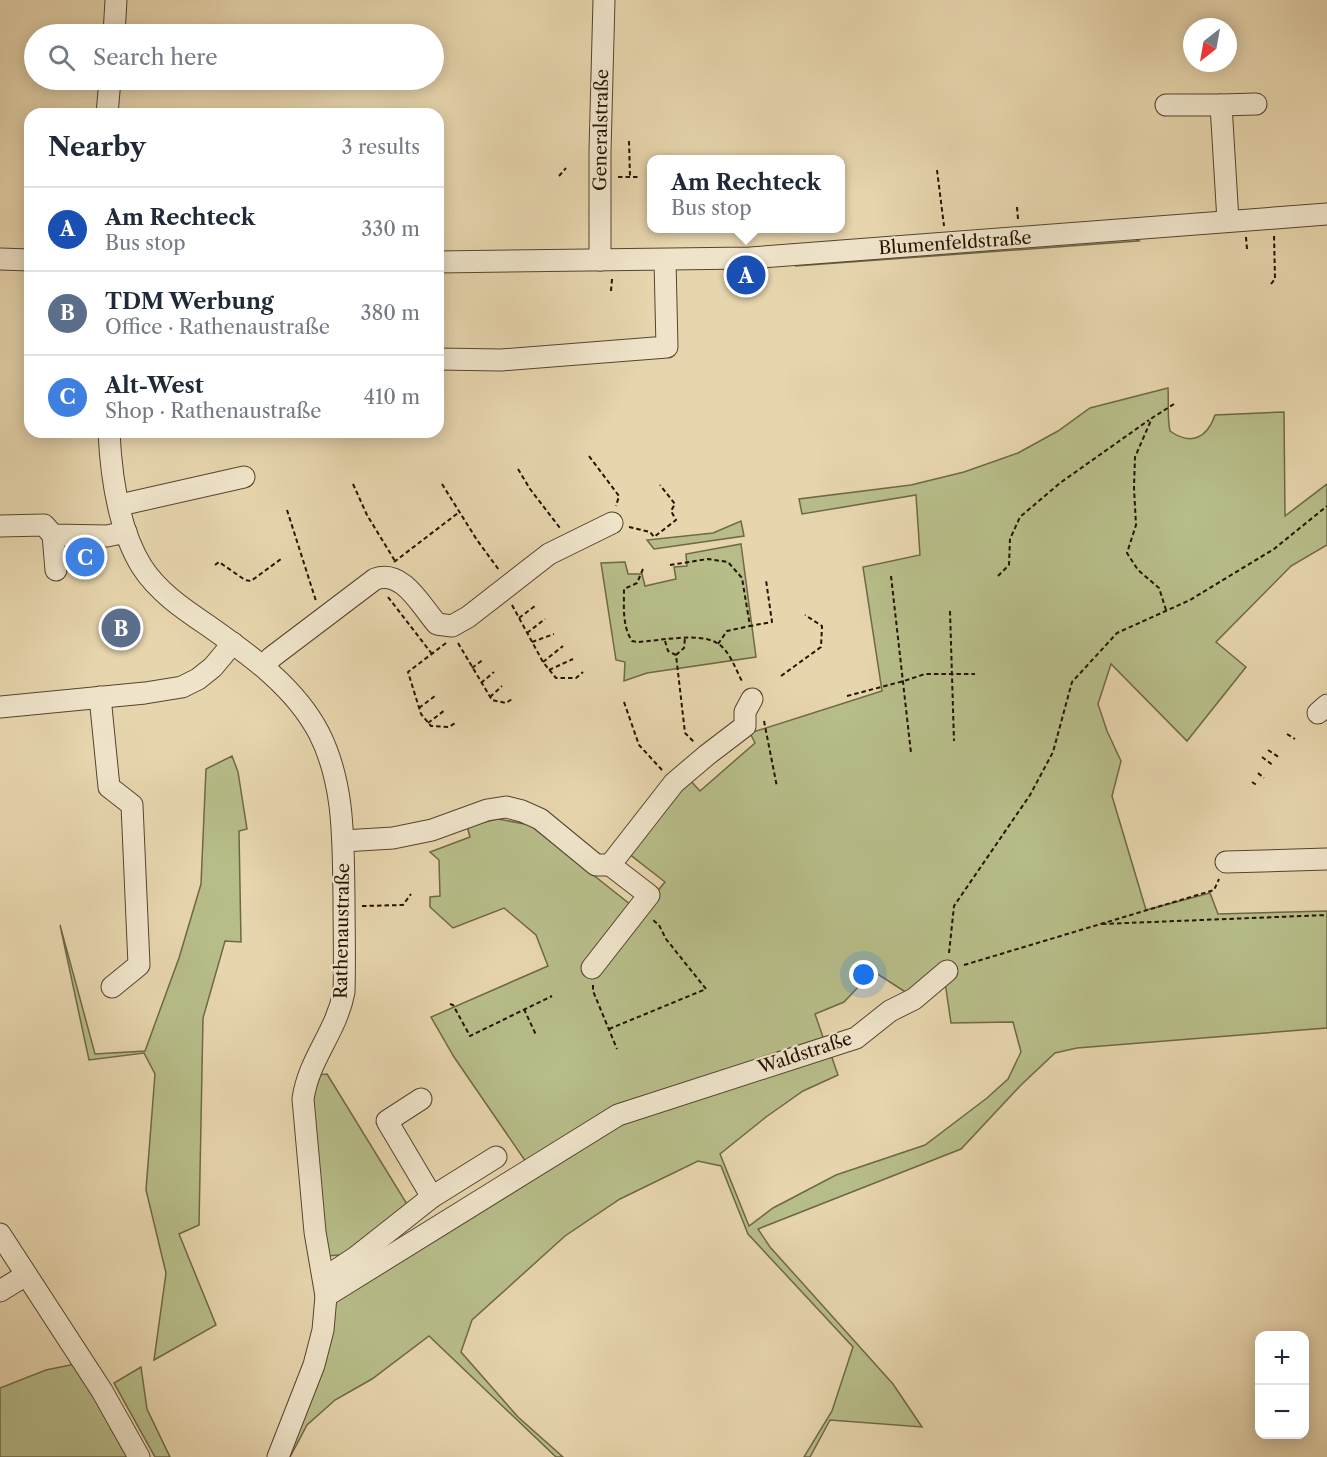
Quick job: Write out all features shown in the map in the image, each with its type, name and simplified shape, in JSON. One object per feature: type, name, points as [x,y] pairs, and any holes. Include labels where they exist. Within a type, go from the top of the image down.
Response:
[{"type":"street","points":[[115,24],[116,0]]},
{"type":"street","name":"Generalstraße","points":[[600,260],[604,0]]},
{"type":"street","points":[[108,108],[109,90]]},
{"type":"street","points":[[1166,105],[1256,104]]},
{"type":"street","points":[[1221,105],[1228,221]]},
{"type":"street","name":"Blumenfeldstraße","points":[[444,262],[665,261],[770,257],[1327,214]]},
{"type":"street","points":[[0,259],[24,260]]},
{"type":"street","points":[[444,358],[501,360],[667,347],[665,261]]},
{"type":"street","name":"Rathenaustraße","points":[[110,438],[112,466],[126,532],[137,558],[152,580],[183,608],[263,666],[291,692],[307,712],[320,735],[335,774],[342,809],[345,969],[342,1001],[334,1025],[311,1066],[303,1099],[315,1232],[325,1287],[323,1330],[314,1365],[278,1457]]},
{"type":"street","points":[[120,505],[244,477]]},
{"type":"street","points":[[263,666],[386,572],[401,582],[437,624],[454,631],[468,617],[549,554],[612,523]]},
{"type":"street","points":[[0,526],[44,525],[53,535],[56,570]]},
{"type":"street","points":[[53,535],[107,536],[126,532]]},
{"type":"street","points":[[0,707],[182,687],[198,679],[213,667],[233,643]]},
{"type":"street","points":[[100,697],[109,787],[132,805],[139,965],[112,987]]},
{"type":"street","points":[[610,865],[675,783],[745,726],[745,712],[752,699]]},
{"type":"street","points":[[343,841],[393,838],[432,830],[487,810],[506,807],[540,819],[596,865],[610,865],[649,895],[592,968]]},
{"type":"street","points":[[1226,862],[1327,859]]},
{"type":"street","name":"Waldstraße","points":[[325,1287],[618,1115],[856,1038],[890,1011],[914,999],[947,971]]},
{"type":"street","points":[[421,1099],[387,1121],[432,1197]]},
{"type":"street","points":[[325,1287],[356,1257],[432,1197],[496,1157]]},
{"type":"street","points":[[0,1234],[102,1391],[140,1457]]},
{"type":"street","points":[[0,1291],[26,1275]]},
{"type":"path","points":[[629,141],[630,177]]},
{"type":"path","points":[[559,176],[566,168]]},
{"type":"path","points":[[937,170],[946,243]]},
{"type":"path","points":[[600,176],[639,177]]},
{"type":"path","points":[[1271,284],[1275,279],[1273,218]]},
{"type":"path","points":[[612,278],[612,291]]},
{"type":"path","points":[[998,576],[1009,565],[1010,539],[1020,517],[1060,483],[1174,404]]},
{"type":"path","points":[[1152,418],[1135,457],[1136,525],[1127,553],[1138,570],[1159,588],[1166,611]]},
{"type":"path","points":[[589,456],[619,496],[612,523],[650,532],[654,537],[676,520],[671,511],[675,504],[660,485]]},
{"type":"path","points":[[519,469],[530,489],[570,542]]},
{"type":"path","points":[[353,484],[367,515],[386,572],[432,654]]},
{"type":"path","points":[[442,484],[506,587],[519,618],[549,670],[556,678],[576,678],[584,672]]},
{"type":"path","points":[[1226,862],[1214,890],[947,971],[954,906],[1030,795],[1053,752],[1072,682],[1117,633],[1190,600],[1274,549],[1327,506]]},
{"type":"path","points":[[287,510],[316,604],[326,616]]},
{"type":"path","points":[[386,572],[459,512]]},
{"type":"path","points":[[214,565],[219,562],[245,580],[251,581],[281,560]]},
{"type":"path","points":[[670,565],[708,560],[728,562],[742,578],[750,626]]},
{"type":"path","points":[[643,569],[637,583],[624,589],[624,617],[628,636],[632,641],[685,638],[703,639],[718,644],[729,657],[752,699]]},
{"type":"path","points":[[891,576],[910,753]]},
{"type":"path","points":[[718,644],[727,631],[772,622],[766,579]]},
{"type":"path","points":[[519,618],[535,606]]},
{"type":"path","points":[[950,611],[954,741]]},
{"type":"path","points":[[781,676],[821,647],[822,626],[805,615]]},
{"type":"path","points":[[527,633],[545,619]]},
{"type":"path","points":[[455,723],[449,727],[443,727],[431,726],[428,723],[419,708],[408,672],[432,654],[454,631],[480,683],[492,700],[506,703],[512,699]]},
{"type":"path","points":[[532,642],[554,634]]},
{"type":"path","points":[[676,655],[684,648],[685,638]]},
{"type":"path","points":[[665,640],[669,651],[676,655]]},
{"type":"path","points":[[543,662],[563,646]]},
{"type":"path","points":[[676,655],[685,733],[707,755]]},
{"type":"path","points":[[472,668],[484,659]]},
{"type":"path","points":[[549,670],[573,659]]},
{"type":"path","points":[[480,683],[494,672]]},
{"type":"path","points":[[847,696],[925,674],[953,672],[975,674]]},
{"type":"path","points":[[490,697],[502,687]]},
{"type":"path","points":[[419,708],[435,696]]},
{"type":"path","points":[[624,702],[639,745],[675,783]]},
{"type":"path","points":[[428,723],[445,710]]},
{"type":"path","points":[[764,721],[777,787]]},
{"type":"path","points":[[1287,734],[1295,740]]},
{"type":"path","points":[[1268,750],[1280,759]]},
{"type":"path","points":[[1262,757],[1274,766]]},
{"type":"path","points":[[1258,773],[1264,778]]},
{"type":"path","points":[[1252,782],[1258,786]]},
{"type":"path","points":[[344,907],[403,905],[411,894]]},
{"type":"path","points":[[609,1029],[706,989],[666,939],[659,925],[639,909]]},
{"type":"path","points":[[1098,924],[1327,915]]},
{"type":"path","points":[[592,968],[593,991],[617,1049]]},
{"type":"path","points":[[450,1004],[453,1005],[470,1036],[552,996]]},
{"type":"path","points":[[524,1009],[536,1035]]},
{"type":"green space","points":[[1131,236],[1139,241],[796,266],[797,263]]},
{"type":"green space","points":[[1168,388],[1170,431],[1185,438],[1191,439],[1203,434],[1215,415],[1284,412],[1285,516],[1327,484],[1327,545],[1291,566],[1216,642],[1246,667],[1187,741],[1111,664],[1098,704],[1121,761],[1112,796],[1146,910],[1210,893],[1218,914],[1327,911],[1327,1028],[1077,1048],[1055,1053],[1021,1085],[961,1149],[758,1229],[770,1247],[893,1384],[922,1427],[830,1420],[810,1457],[804,1457],[832,1411],[853,1347],[748,1234],[721,1166],[698,1161],[620,1199],[565,1236],[472,1320],[461,1352],[518,1417],[563,1457],[556,1457],[429,1336],[372,1379],[335,1400],[307,1425],[290,1457],[284,1457],[323,1369],[334,1295],[597,1130],[830,1052],[838,1075],[803,1091],[720,1154],[749,1226],[773,1208],[836,1175],[925,1145],[987,1098],[1008,1079],[1021,1052],[1013,1022],[951,1023],[945,982],[951,973],[943,965],[907,993],[859,962],[856,980],[860,985],[844,1002],[815,1014],[824,1040],[646,1099],[597,1120],[526,1162],[454,1057],[431,1017],[548,966],[536,935],[504,908],[453,928],[430,907],[430,897],[440,896],[439,860],[430,852],[470,837],[467,826],[498,819],[530,825],[640,912],[665,882],[628,853],[670,799],[689,779],[700,791],[755,743],[750,733],[882,691],[863,567],[920,555],[916,495],[802,514],[799,499],[911,485],[964,472],[1018,453],[1058,431],[1090,408]]},
{"type":"green space","points":[[741,521],[744,536],[654,549],[647,540],[713,533]]},
{"type":"green space","points":[[741,544],[756,657],[647,673],[624,681],[625,662],[616,660],[601,563],[625,562],[628,574],[642,574],[645,586],[676,579],[674,567],[687,566],[686,554]]},
{"type":"green space","points":[[232,756],[238,772],[247,829],[239,831],[241,942],[225,941],[203,1018],[199,1225],[179,1234],[216,1325],[154,1360],[166,1273],[146,1190],[155,1074],[144,1053],[89,1060],[60,925],[95,1054],[145,1051],[179,958],[201,884],[206,769]]},
{"type":"green space","points":[[327,1074],[410,1209],[352,1254],[327,1256],[310,1101],[317,1075]]},
{"type":"green space","points":[[75,1364],[127,1457],[0,1457],[0,1388],[46,1370]]},
{"type":"green space","points":[[141,1367],[147,1409],[170,1457],[155,1457],[114,1383]]},
{"type":"place","name":"Am Rechteck","points":[[746,275]]},
{"type":"place","name":"Alt-West","points":[[85,557]]},
{"type":"place","name":"TDM Werbung","points":[[121,628]]}]
